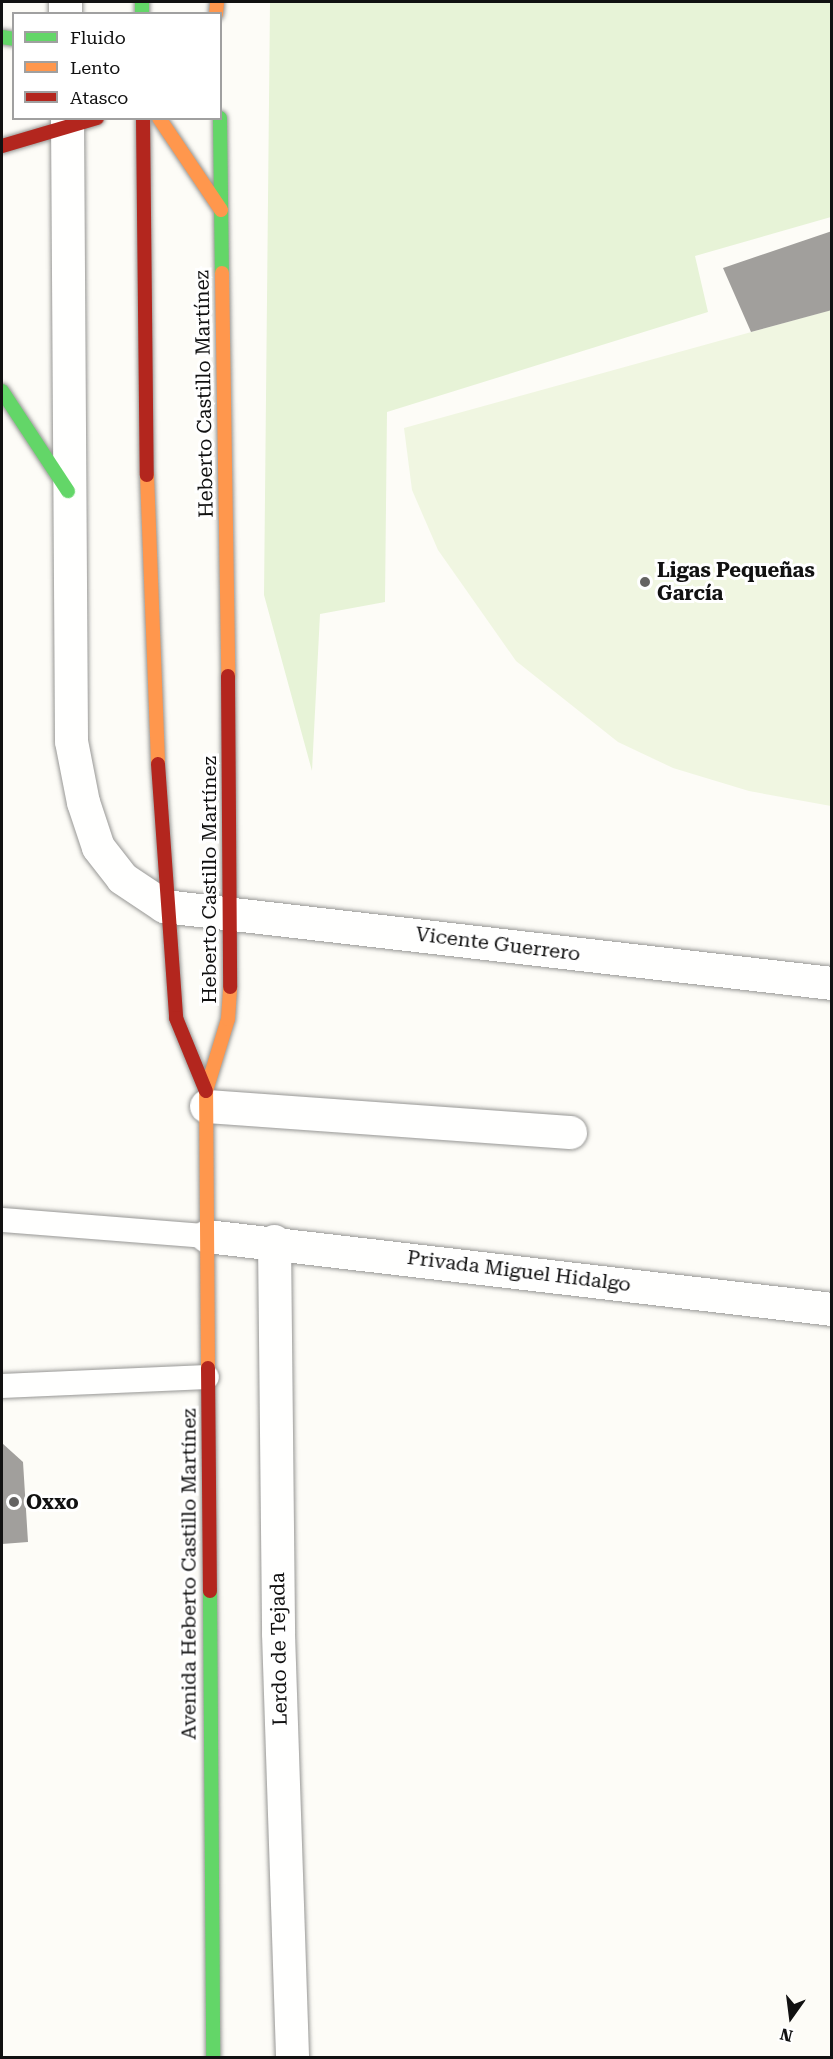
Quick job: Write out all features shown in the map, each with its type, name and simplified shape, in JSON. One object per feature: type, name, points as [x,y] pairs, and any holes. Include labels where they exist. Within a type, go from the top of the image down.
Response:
[{"type":"street","name":"Heberto Castillo Martínez","points":[[143,120],[148,515],[164,906],[176,1018],[206,1099]]},
{"type":"street","points":[[160,120],[221,210]]},
{"type":"street","name":"Heberto Castillo Martínez","points":[[206,1099],[228,1019],[231,913],[220,120]]},
{"type":"street","points":[[2,146],[77,122],[68,492],[68,666],[71,741],[82,802],[98,847],[122,878],[164,906]]},
{"type":"street","points":[[2,391],[68,492]]},
{"type":"street","name":"Vicente Guerrero","points":[[164,906],[831,983]]},
{"type":"street","points":[[206,1099],[570,1132]]},
{"type":"street","name":"Avenida Heberto Castillo Martínez","points":[[206,1099],[213,2058]]},
{"type":"street","name":"Privada Miguel Hidalgo","points":[[207,1236],[274,1241],[831,1310]]},
{"type":"street","name":"Lerdo de Tejada","points":[[274,1241],[278,1633],[292,2058]]},
{"type":"lane","points":[[2,1220],[207,1236]]},
{"type":"lane","points":[[2,1386],[207,1377]]},
{"type":"green space","points":[[270,2],[831,2],[831,217],[695,256],[708,312],[387,412],[385,602],[320,614],[312,771],[264,595]]},
{"type":"green space","name":"Ligas Pequeñas García","points":[[831,310],[831,806],[749,791],[673,768],[618,742],[516,661],[438,550],[412,490],[404,428]]},
{"type":"building","points":[[832,231],[832,310],[751,332],[723,268]]},
{"type":"building","name":"Oxxo","points":[[2,1443],[23,1462],[28,1542],[2,1544]]},
{"type":"traffic: fast","points":[[142,2],[142,12]]},
{"type":"traffic: fast","points":[[2,37],[12,39]]},
{"type":"traffic: fast","points":[[220,120],[222,273]]},
{"type":"traffic: fast","points":[[2,391],[68,491]]},
{"type":"traffic: fast","points":[[210,1591],[213,2058]]},
{"type":"traffic: slow","points":[[216,12],[217,2]]},
{"type":"traffic: slow","points":[[160,120],[221,210]]},
{"type":"traffic: slow","points":[[222,273],[228,676]]},
{"type":"traffic: slow","points":[[147,475],[158,764]]},
{"type":"traffic: slow","points":[[208,1368],[206,1091],[228,1019],[230,987]]},
{"type":"traffic: jam","points":[[2,146],[90,120]]},
{"type":"traffic: jam","points":[[143,120],[147,475]]},
{"type":"traffic: jam","points":[[228,676],[230,987]]},
{"type":"traffic: jam","points":[[158,764],[176,1018],[206,1091]]},
{"type":"traffic: jam","points":[[208,1368],[210,1591]]},
{"type":"place","name":"Ligas Pequeñas García","points":[[645,582]]},
{"type":"place","name":"Oxxo","points":[[14,1502]]}]
